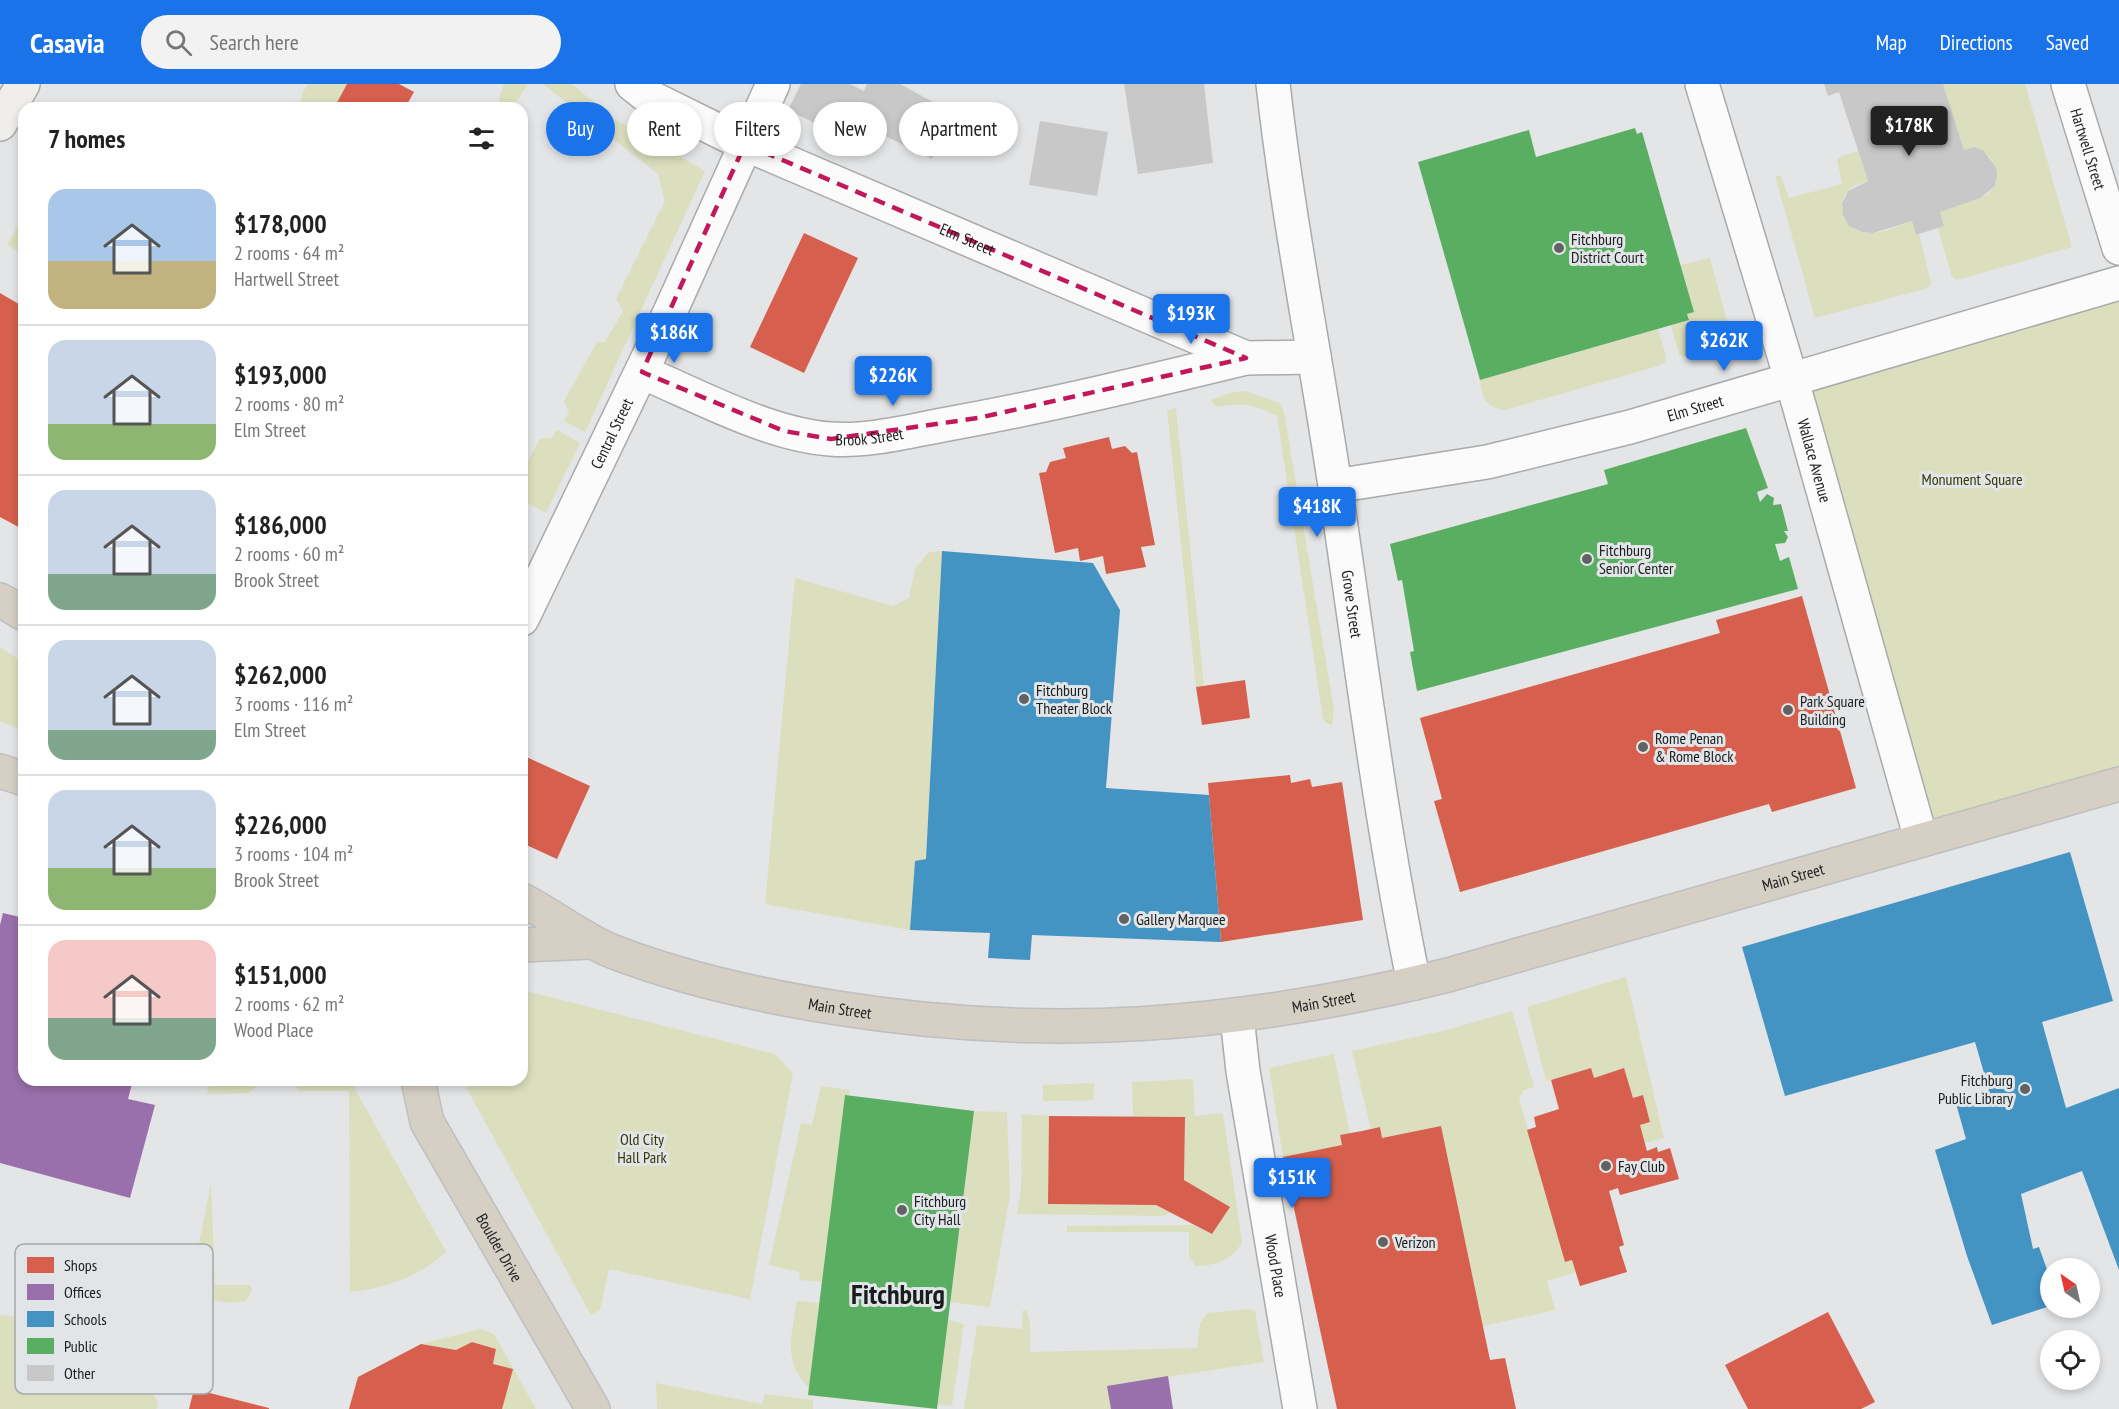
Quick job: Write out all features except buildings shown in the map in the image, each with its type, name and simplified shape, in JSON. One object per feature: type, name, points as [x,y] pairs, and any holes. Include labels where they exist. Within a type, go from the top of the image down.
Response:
[{"type":"highway","points":[[0,600],[18,610]]},
{"type":"highway","points":[[0,771],[18,777]]},
{"type":"highway","name":"Main Street","points":[[528,914],[578,942],[664,970],[753,993],[873,1014],[1023,1027],[1108,1027],[1237,1017],[1362,996],[1414,983],[2119,784]]},
{"type":"highway","points":[[528,945],[578,942]]},
{"type":"highway","points":[[402,1086],[427,1122]]},
{"type":"highway","points":[[413,1086],[427,1122]]},
{"type":"highway","name":"Boulder Drive","points":[[419,1086],[427,1122],[593,1409]]},
{"type":"main road","points":[[0,124],[23,84]]},
{"type":"street","name":"Elm Street","points":[[632,84],[646,95],[714,129]]},
{"type":"street","name":"Central Street","points":[[765,102],[773,84]]},
{"type":"street","name":"Grove Street","points":[[1273,84],[1283,170],[1335,486],[1374,751],[1414,983]]},
{"type":"street","name":"Wallace Avenue","points":[[1702,84],[1791,378],[1921,839]]},
{"type":"street","name":"Hartwell Street","points":[[2068,84],[2119,248]]},
{"type":"street","name":"Central Street","points":[[528,607],[642,372],[740,156]]},
{"type":"street","name":"Elm Street","points":[[773,156],[1246,358],[1314,357]]},
{"type":"street","name":"Elm Street","points":[[1335,486],[1487,462],[1630,427],[2119,283]]},
{"type":"street","name":"Brook Street","points":[[642,372],[784,431],[831,440],[870,437],[1086,397],[1246,358]]},
{"type":"street","name":"Wood Place","points":[[1237,1017],[1245,1082],[1300,1409]]},
{"type":"highlighted area","points":[[745,144],[1246,358],[978,418],[831,439],[784,431],[642,372]]},
{"type":"green space","points":[[308,84],[347,84],[337,102],[301,102],[302,94]]},
{"type":"green space","points":[[504,84],[528,84],[516,102],[501,102],[499,98]]},
{"type":"green space","points":[[543,84],[572,84],[593,102],[566,102]]},
{"type":"green space","points":[[1943,84],[2025,84],[2072,247],[1957,280],[1952,277],[1938,228],[1944,225],[1940,212],[1988,194],[1994,187],[1996,167],[1983,151],[1964,150]]},
{"type":"green space","points":[[615,119],[627,126],[627,150],[615,140]]},
{"type":"green space","points":[[1858,151],[1868,181],[1847,192],[1842,204],[1844,216],[1856,230],[1868,233],[1888,230],[1912,221],[1916,235],[1919,234],[1931,283],[1928,288],[1815,318],[1775,175],[1781,176],[1789,198],[1842,184],[1837,160]]},
{"type":"green space","points":[[635,156],[679,156],[705,171],[585,432],[564,421],[569,412],[564,401],[597,342],[605,342],[623,311],[616,299],[665,201],[658,174]]},
{"type":"green space","points":[[18,226],[18,251],[7,245]]},
{"type":"green space","points":[[1710,258],[1730,332],[1717,330],[1707,322],[1702,322],[1694,332],[1699,342],[1709,345],[1717,340],[1723,342],[1717,349],[1688,358],[1679,354],[1671,325],[1689,320],[1687,314],[1693,312],[1680,265]]},
{"type":"green space","name":"Monument Square","points":[[2119,283],[2119,784],[1921,839],[1791,378]]},
{"type":"green space","points":[[1658,329],[1666,357],[1665,362],[1658,366],[1505,410],[1489,404],[1482,392],[1480,380]]},
{"type":"green space","points":[[1246,391],[1279,403],[1284,412],[1334,709],[1332,725],[1326,723],[1323,718],[1277,416],[1248,405],[1216,407],[1211,400],[1233,392]]},
{"type":"green space","points":[[1176,408],[1204,686],[1196,687],[1167,410]]},
{"type":"green space","points":[[557,430],[580,443],[546,513],[528,503],[528,461],[540,439],[552,438]]},
{"type":"green space","points":[[942,551],[926,859],[915,861],[910,930],[765,904],[795,578],[893,606],[909,598],[915,569],[929,552]]},
{"type":"green space","points":[[0,647],[18,659],[18,728],[0,721]]},
{"type":"green space","points":[[1626,977],[1664,1138],[1645,1143],[1640,1125],[1650,1122],[1643,1095],[1633,1098],[1624,1068],[1594,1078],[1590,1069],[1546,1081],[1527,1007]]},
{"type":"green space","name":"Old City Hall Park","points":[[528,992],[775,1054],[793,1074],[750,1299],[609,1269],[600,1310],[591,1315],[465,1086],[528,1086]]},
{"type":"green space","points":[[1512,1011],[1534,1087],[1524,1090],[1519,1098],[1565,1261],[1572,1260],[1576,1272],[1547,1281],[1555,1310],[1483,1326],[1441,1126],[1382,1138],[1380,1127],[1371,1129],[1352,1051],[1447,1030]]},
{"type":"green space","points":[[1334,1054],[1350,1134],[1340,1135],[1342,1145],[1283,1157],[1269,1068]]},
{"type":"green space","points":[[1193,1079],[1195,1116],[1223,1113],[1242,1242],[1234,1253],[1223,1261],[1195,1266],[1189,1256],[1189,1232],[1067,1232],[1067,1226],[1194,1225],[1212,1234],[1230,1207],[1184,1180],[1185,1117],[1133,1117],[1132,1082]]},
{"type":"green space","points":[[1094,1083],[1093,1100],[1043,1101],[1043,1085]]},
{"type":"green space","points":[[209,1086],[256,1086],[248,1093],[207,1094]]},
{"type":"green space","points":[[296,1086],[353,1086],[446,1252],[436,1261],[401,1280],[376,1288],[350,1292],[349,1091],[297,1090]]},
{"type":"green space","points":[[821,1086],[850,1090],[849,1095],[845,1096],[822,1282],[800,1280],[799,1272],[769,1265],[801,1123],[812,1125]]},
{"type":"green space","points":[[974,1111],[1007,1112],[1010,1196],[990,1307],[950,1302]]},
{"type":"green space","points":[[1022,1114],[1049,1116],[1048,1204],[1156,1205],[1170,1212],[1164,1216],[1017,1214],[1021,1188]]},
{"type":"green space","points":[[211,1183],[215,1285],[250,1285],[252,1290],[246,1301],[213,1300],[213,1244],[199,1244]]},
{"type":"green space","points":[[797,1301],[819,1303],[809,1388],[795,1368],[792,1358],[791,1336]]},
{"type":"green space","points":[[1249,1309],[1255,1311],[1264,1362],[1108,1386],[1111,1409],[964,1409],[977,1325],[1022,1329],[1023,1310],[1027,1311],[1030,1323],[1030,1352],[1197,1348],[1200,1323],[1208,1313]]},
{"type":"green space","points":[[0,1315],[15,1317],[15,1394],[152,1394],[158,1402],[156,1409],[0,1409]]},
{"type":"green space","points":[[948,1320],[964,1324],[952,1406],[938,1404]]},
{"type":"green space","points":[[481,1329],[494,1334],[536,1409],[502,1409],[493,1364],[496,1349],[472,1342],[456,1350],[421,1344]]},
{"type":"green space","points":[[656,1383],[762,1404],[765,1394],[813,1400],[813,1409],[657,1409]]},
{"type":"place","name":"Fitchburg District Court","points":[[1559,248]]},
{"type":"place","name":"Fitchburg Senior Center","points":[[1587,559]]},
{"type":"place","name":"Fitchburg Theater Block","points":[[1024,699]]},
{"type":"place","name":"Park Square Building","points":[[1788,710]]},
{"type":"place","name":"Rome Penan & Rome Block","points":[[1643,747]]},
{"type":"place","name":"Gallery Marquee","points":[[1124,919]]},
{"type":"place","name":"Fitchburg Public Library","points":[[2025,1089]]},
{"type":"place","name":"Fay Club","points":[[1606,1166]]},
{"type":"place","name":"Fitchburg City Hall","points":[[902,1210]]},
{"type":"place","name":"Verizon","points":[[1383,1242]]},
{"type":"district","name":"Fitchburg","points":[[898,1293]]}]
